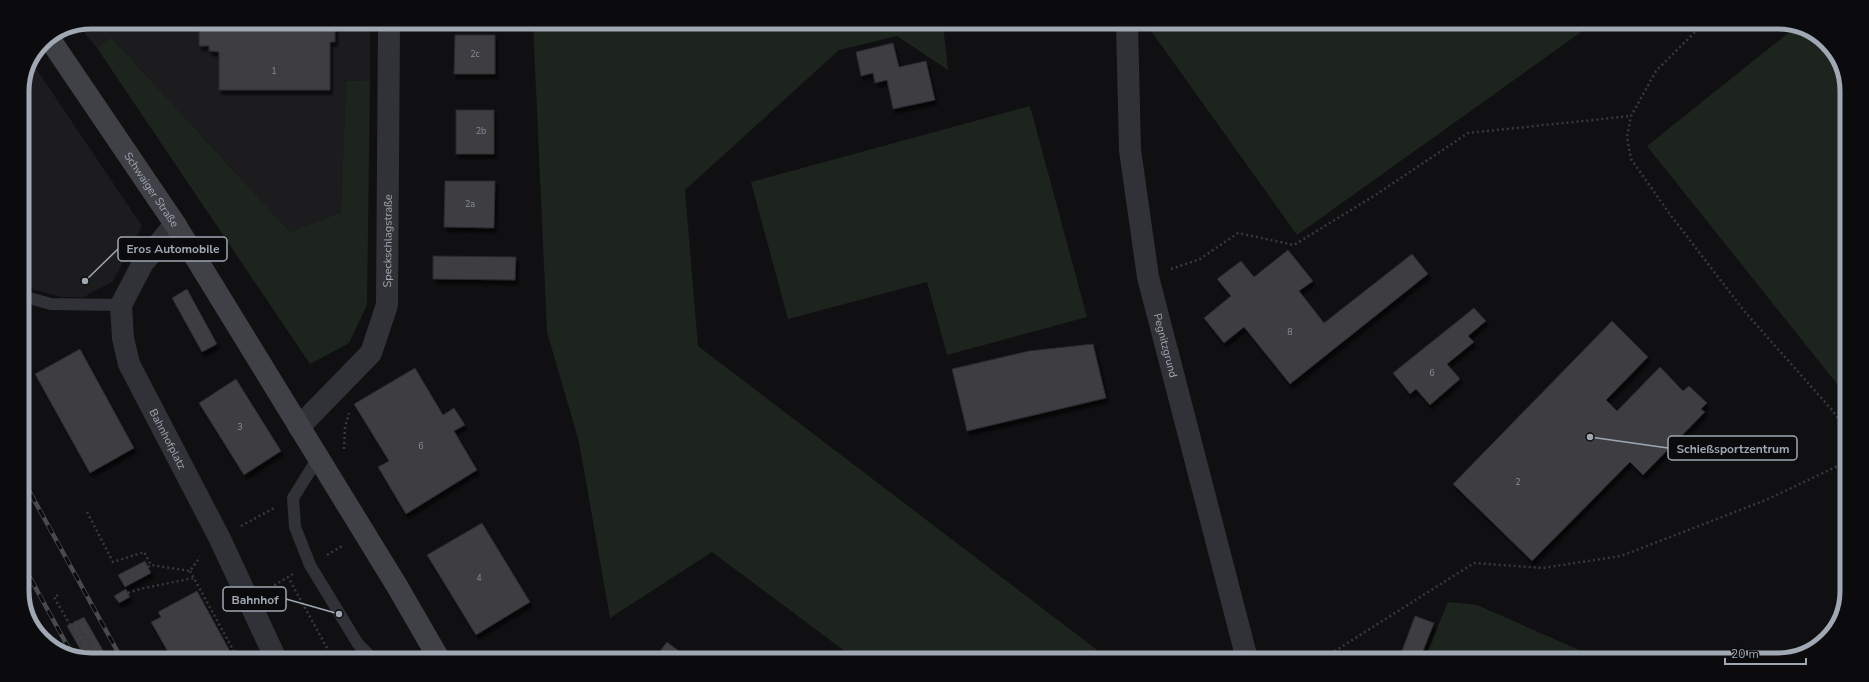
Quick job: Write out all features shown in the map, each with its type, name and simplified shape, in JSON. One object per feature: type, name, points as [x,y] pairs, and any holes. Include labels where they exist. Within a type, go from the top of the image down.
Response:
[{"type":"main road","name":"Schwaiger Straße","points":[[52,43],[175,224],[299,427]]},
{"type":"main road","points":[[299,427],[397,586],[436,653]]},
{"type":"street","name":"Speckschlagstraße","points":[[299,427],[371,353],[387,305],[389,29]]},
{"type":"street","name":"Pegnitzgrund","points":[[1127,29],[1130,150],[1148,277],[1245,653]]},
{"type":"street","points":[[121,305],[143,263],[175,224]]},
{"type":"street","name":"Bahnhofplatz","points":[[121,305],[123,338],[128,364],[220,537],[273,653]]},
{"type":"lane","points":[[29,298],[51,304],[121,305]]},
{"type":"lane","points":[[318,458],[293,498],[295,527],[314,571],[358,644],[367,653]]},
{"type":"path","points":[[1698,29],[1656,71],[1631,116],[1627,137],[1631,159],[1668,213],[1745,312],[1832,410],[1840,421]]},
{"type":"path","points":[[1148,277],[1200,259],[1238,234],[1294,244],[1377,194],[1468,133],[1631,116]]},
{"type":"path","points":[[1332,653],[1474,563],[1543,568],[1622,556],[1766,500],[1840,466]]},
{"type":"path","points":[[87,512],[113,562],[144,552],[151,565],[148,567]]},
{"type":"path","points":[[190,571],[235,653]]},
{"type":"path","points":[[128,594],[140,589],[194,578]]},
{"type":"path","points":[[58,595],[54,597],[86,652]]},
{"type":"path","points":[[300,598],[304,596]]},
{"type":"path","points":[[75,621],[94,653]]},
{"type":"shaded area","points":[[370,29],[370,80],[346,81],[341,212],[290,232],[111,37],[97,48],[82,30]]},
{"type":"shaded area","points":[[533,29],[944,29],[948,70],[897,36],[839,50],[685,190],[698,346],[1101,653],[847,653],[712,552],[610,618],[579,442],[547,332]]},
{"type":"shaded area","points":[[1150,29],[1585,29],[1297,235]]},
{"type":"shaded area","points":[[1791,31],[1809,37],[1827,53],[1832,60],[1839,79],[1840,87],[1840,388],[1647,146]]},
{"type":"shaded area","points":[[111,37],[290,232],[341,212],[346,81],[370,80],[367,305],[349,343],[310,364],[97,48]]},
{"type":"shaded area","points":[[35,67],[142,226],[113,281],[84,297],[62,297],[34,290],[29,287],[29,91],[30,79]]},
{"type":"shaded area","points":[[1030,106],[1087,317],[947,355],[927,282],[788,319],[751,182]]},
{"type":"shaded area","points":[[1448,602],[1477,605],[1586,653],[1427,653]]},
{"type":"building","points":[[199,29],[335,29],[335,42],[330,42],[330,90],[219,90],[219,52],[209,51],[209,46],[199,46]]},
{"type":"building","points":[[455,35],[495,35],[495,74],[454,74]]},
{"type":"building","points":[[893,43],[899,67],[926,61],[935,100],[893,109],[887,80],[875,83],[873,73],[861,76],[856,52]]},
{"type":"building","points":[[456,110],[494,110],[494,154],[456,154]]},
{"type":"building","points":[[445,181],[495,181],[494,228],[444,227]]},
{"type":"building","points":[[1288,250],[1313,281],[1299,291],[1324,323],[1412,254],[1428,274],[1290,384],[1244,327],[1224,343],[1204,318],[1231,296],[1217,279],[1241,261],[1254,277]]},
{"type":"building","points":[[433,256],[516,257],[515,280],[433,279]]},
{"type":"building","points":[[187,289],[217,344],[202,352],[172,298]]},
{"type":"building","points":[[1474,308],[1486,321],[1468,336],[1474,342],[1447,364],[1460,379],[1430,405],[1416,389],[1410,394],[1393,373]]},
{"type":"building","points":[[1612,321],[1648,357],[1606,400],[1617,411],[1660,367],[1683,391],[1689,386],[1707,403],[1701,409],[1705,412],[1643,475],[1630,462],[1532,561],[1453,484]]},
{"type":"building","points":[[1093,344],[1106,398],[967,431],[952,369],[1029,351]]},
{"type":"building","points":[[80,349],[134,448],[90,473],[35,374]]},
{"type":"building","points":[[415,368],[443,415],[454,408],[465,425],[454,431],[477,470],[406,514],[378,467],[389,461],[354,404]]},
{"type":"building","points":[[236,379],[281,451],[244,475],[199,403]]},
{"type":"building","points":[[482,523],[530,602],[476,635],[427,555]]},
{"type":"building","points":[[145,561],[151,573],[125,587],[118,575]]},
{"type":"building","points":[[126,589],[130,597],[119,603],[114,596]]},
{"type":"building","points":[[197,591],[231,653],[169,653],[151,622],[161,617],[158,612]]},
{"type":"building","points":[[1415,616],[1434,623],[1422,653],[1401,653]]},
{"type":"building","points":[[84,617],[104,652],[82,652],[67,626]]},
{"type":"building","points":[[667,642],[681,653],[659,653]]},
{"type":"railway","points":[[29,491],[118,653]]},
{"type":"railway","points":[[29,576],[69,649]]},
{"type":"place","name":"Eros Automobile","points":[[85,281]]},
{"type":"place","name":"Schießsportzentrum","points":[[1590,437]]},
{"type":"place","name":"Bahnhof","points":[[339,614]]}]
